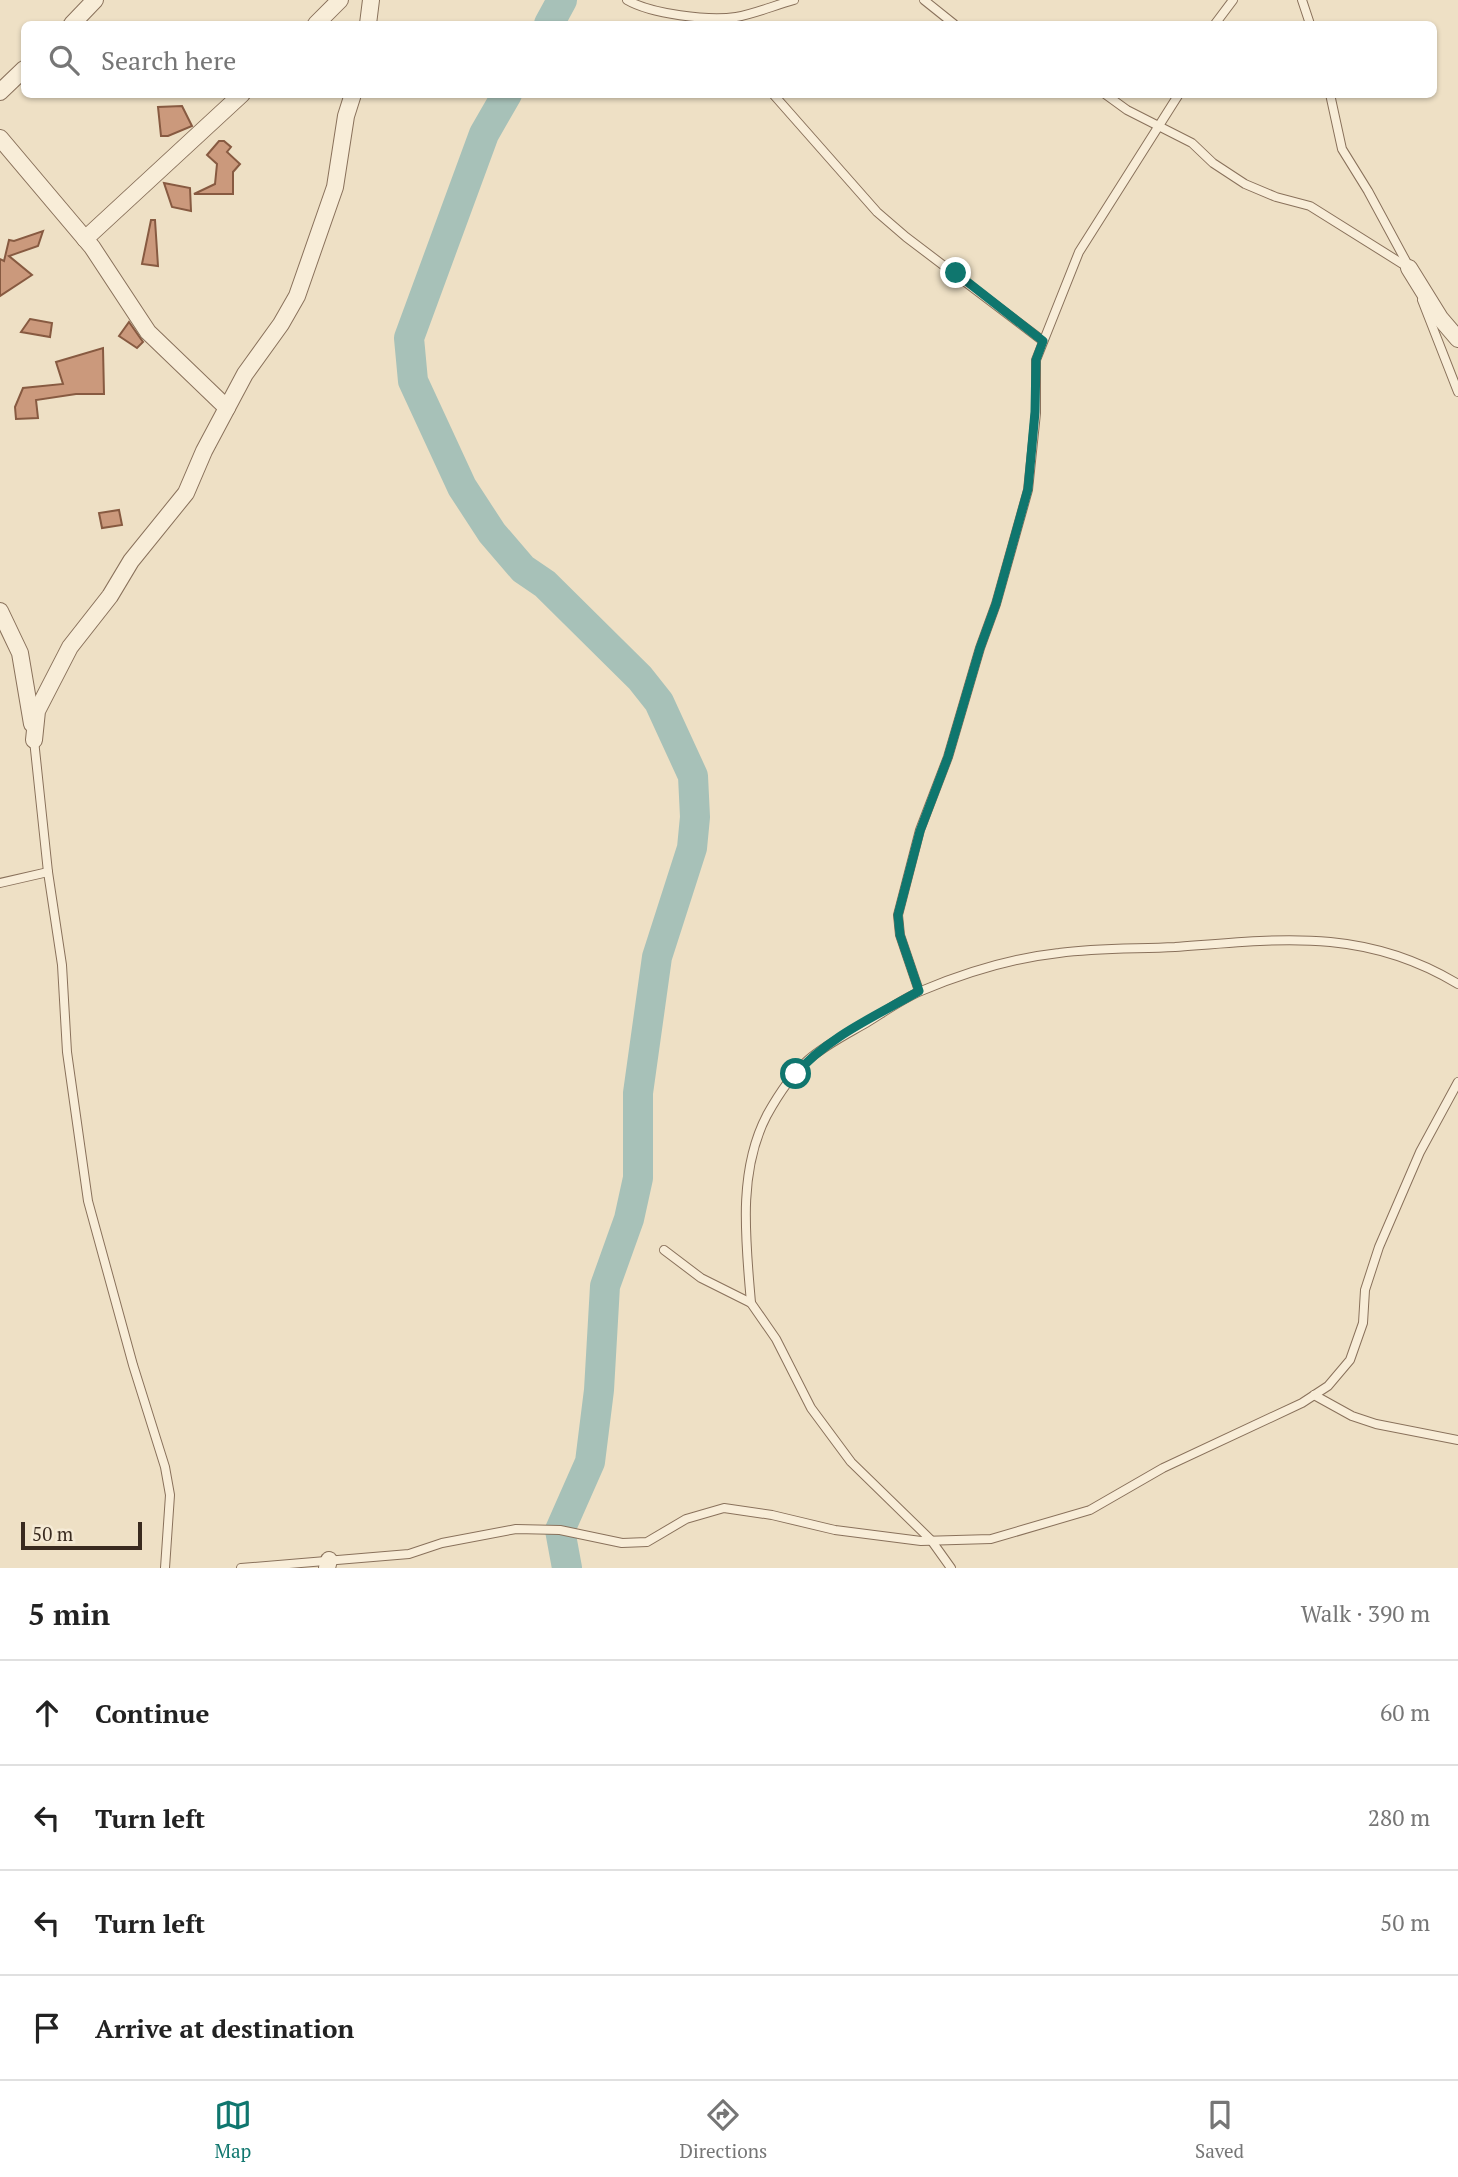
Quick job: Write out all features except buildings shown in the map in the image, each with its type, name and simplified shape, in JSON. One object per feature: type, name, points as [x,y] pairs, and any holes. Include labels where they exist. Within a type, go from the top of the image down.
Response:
[{"type":"street","points":[[75,21],[96,0]]},
{"type":"street","points":[[319,21],[340,0]]},
{"type":"street","points":[[368,21],[371,0]]},
{"type":"street","points":[[0,92],[21,72]]},
{"type":"street","points":[[85,239],[238,98]]},
{"type":"street","points":[[34,740],[37,711],[70,647],[110,596],[131,561],[187,493],[204,451],[245,374],[281,324],[297,296],[335,187],[346,116],[352,98]]},
{"type":"street","points":[[0,138],[85,239],[148,332],[227,408]]},
{"type":"street","points":[[1409,268],[1440,318],[1458,339]]},
{"type":"street","points":[[0,611],[20,653],[34,740]]},
{"type":"lane","points":[[627,0],[650,10],[721,21],[794,0]]},
{"type":"lane","points":[[924,0],[950,21]]},
{"type":"lane","points":[[1217,21],[1233,0]]},
{"type":"lane","points":[[1302,0],[1309,21]]},
{"type":"lane","points":[[777,98],[877,212],[1043,341]]},
{"type":"lane","points":[[1110,98],[1127,110],[1192,143],[1213,163],[1245,184],[1276,197],[1310,206],[1409,268]]},
{"type":"lane","points":[[919,991],[900,935],[898,915],[920,831],[948,757],[996,604],[1028,489],[1035,412],[1036,360],[1079,252],[1177,98]]},
{"type":"lane","points":[[1331,98],[1342,149],[1409,268],[1458,392]]},
{"type":"lane","points":[[34,740],[48,872],[62,965],[67,1052],[88,1201],[170,1494],[165,1568]]},
{"type":"lane","points":[[0,883],[48,872]]},
{"type":"lane","points":[[751,1303],[746,1237],[748,1193],[752,1154],[767,1116],[785,1087],[807,1061],[839,1038],[919,991],[1017,960],[1059,953],[1290,939],[1345,943],[1390,952],[1438,972],[1458,984]]},
{"type":"lane","points":[[241,1568],[328,1564],[410,1554],[442,1543],[516,1530],[560,1530],[622,1544],[647,1542],[686,1519],[724,1508],[772,1515],[835,1530],[931,1540],[991,1539],[1090,1510],[1163,1468],[1302,1403],[1328,1386],[1350,1360],[1363,1323],[1366,1290],[1379,1247],[1420,1152],[1458,1082]]},
{"type":"lane","points":[[664,1250],[701,1278],[751,1303],[776,1339],[811,1408],[843,1452],[931,1540],[951,1568]]},
{"type":"lane","points":[[1314,1395],[1352,1416],[1376,1424],[1458,1440]]},
{"type":"waterway","points":[[551,21],[562,0]]},
{"type":"waterway","points":[[505,98],[484,134],[409,338],[413,381],[462,487],[492,533],[523,569],[545,584],[640,678],[659,702],[693,776],[695,817],[692,848],[657,957],[638,1093],[638,1178],[629,1219],[605,1286],[599,1390],[590,1462],[560,1530],[567,1568]]},
{"type":"route","points":[[796,1074],[807,1061],[839,1038],[919,991],[900,935],[898,915],[920,831],[948,757],[996,604],[1028,489],[1035,412],[1036,360],[1043,341],[956,273]]}]
